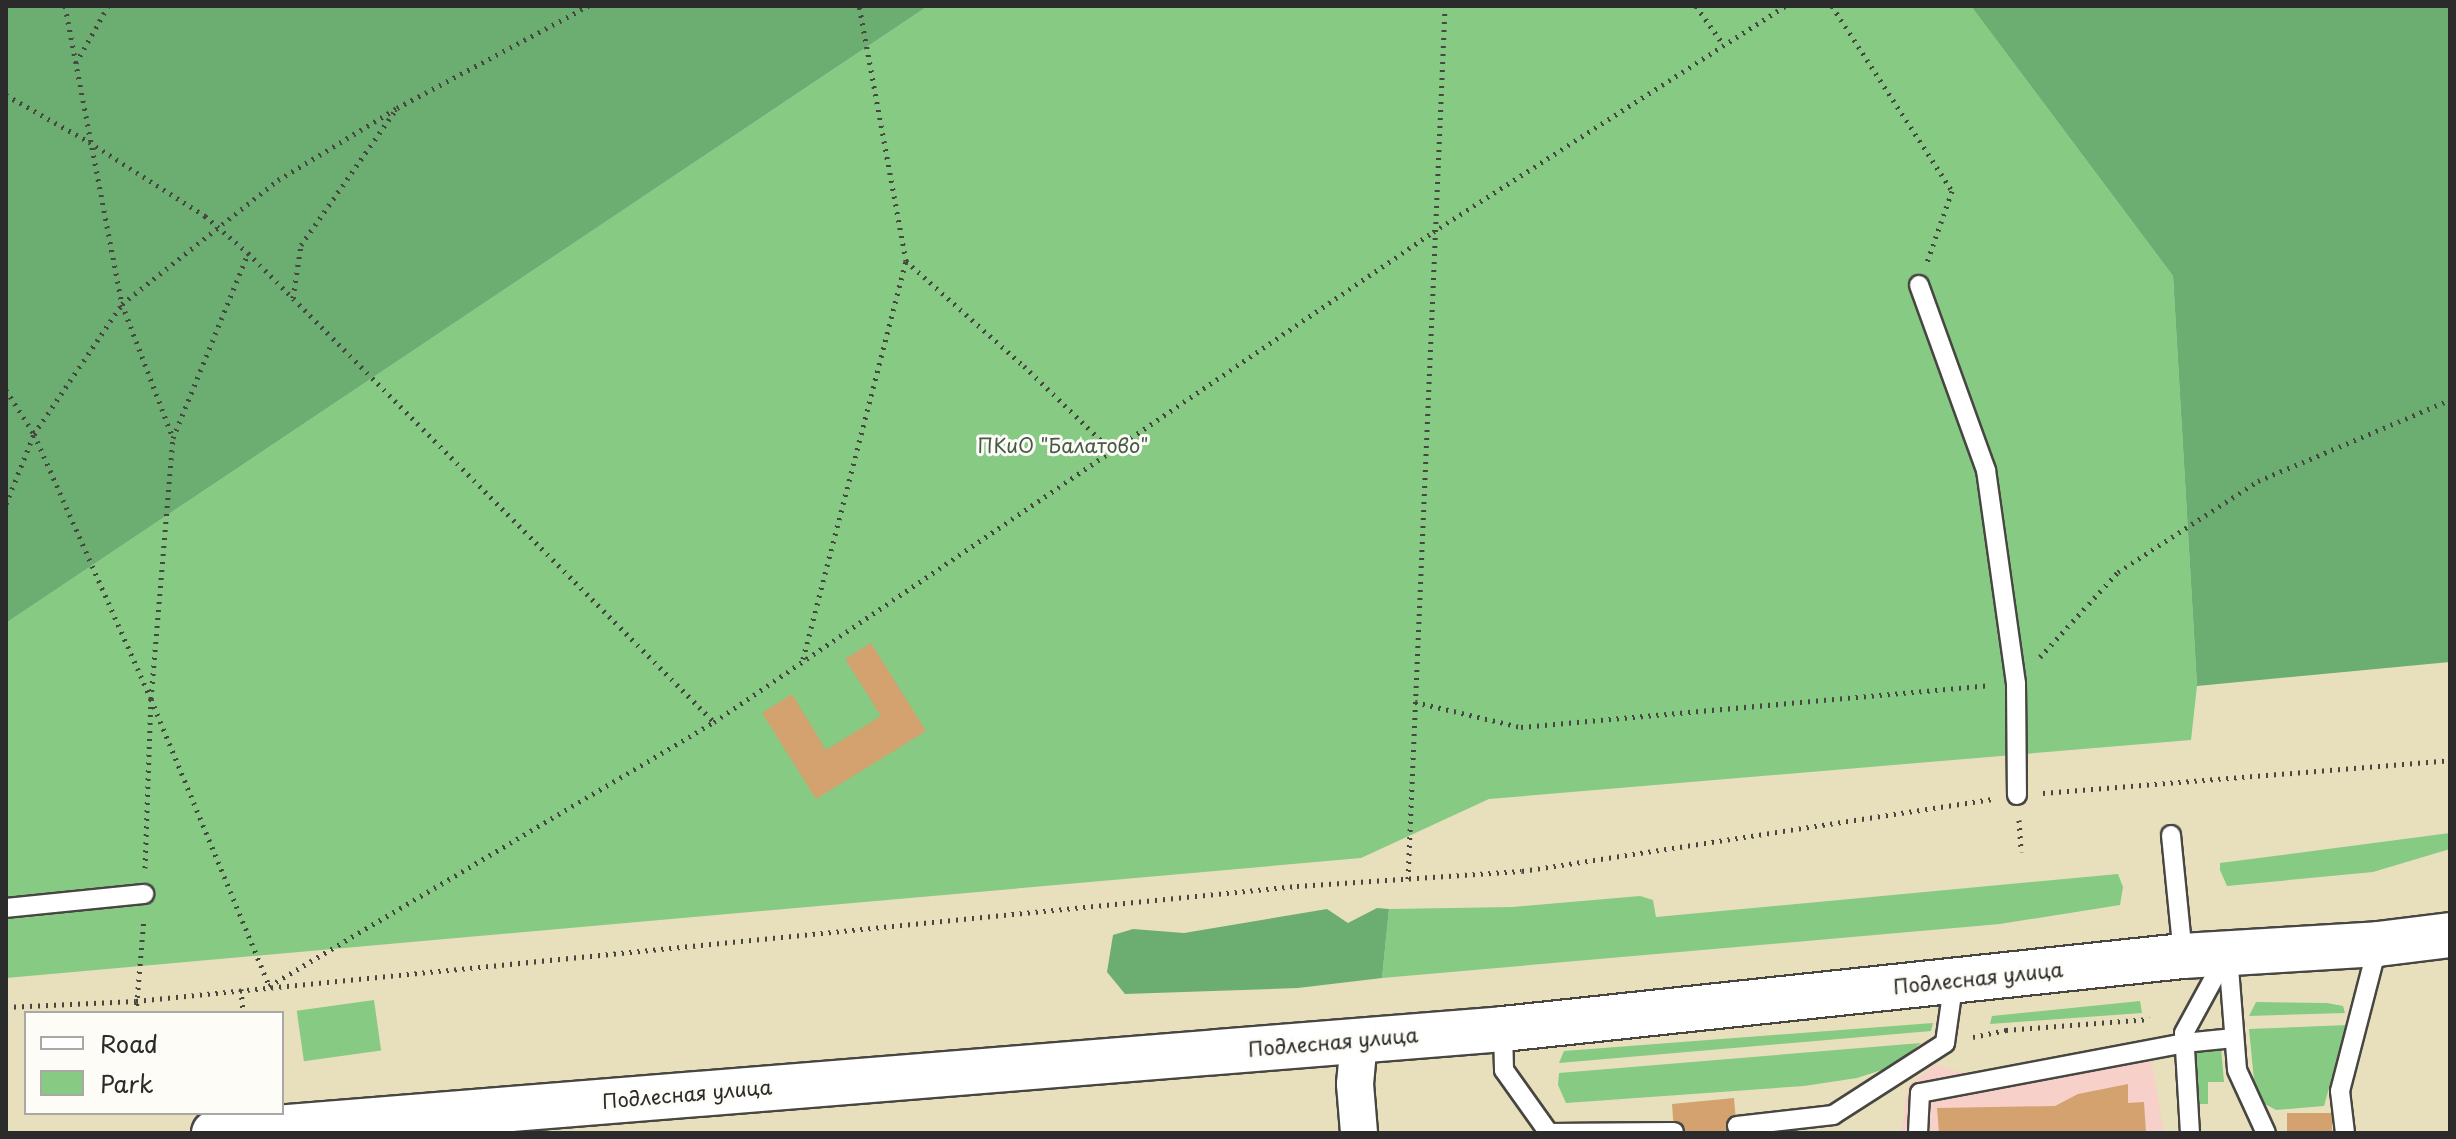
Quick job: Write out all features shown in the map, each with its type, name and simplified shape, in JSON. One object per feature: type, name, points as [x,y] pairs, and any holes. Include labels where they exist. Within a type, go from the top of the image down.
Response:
[{"type":"main road","name":"Подлесная улица","points":[[214,1133],[1503,1029],[2183,956],[2378,944],[2450,935]]},
{"type":"street","points":[[1359,1040],[1355,1084],[1359,1133]]},
{"type":"lane","points":[[1919,285],[1986,470],[2016,683],[2017,795]]},
{"type":"lane","points":[[2171,835],[2183,956]]},
{"type":"lane","points":[[6,908],[144,894]]},
{"type":"lane","points":[[2345,1133],[2340,1091],[2378,944]]},
{"type":"lane","points":[[2228,954],[2237,1070],[2266,1133]]},
{"type":"lane","points":[[2190,1133],[2184,1033],[2228,954]]},
{"type":"lane","points":[[1737,1126],[1833,1115],[1945,1043],[1954,980]]},
{"type":"lane","points":[[1503,1029],[1504,1070],[1549,1133],[1674,1132]]},
{"type":"lane","points":[[1918,1133],[1920,1093],[2184,1043],[2234,1038]]},
{"type":"path","points":[[65,6],[122,304],[173,438]]},
{"type":"path","points":[[76,63],[108,6]]},
{"type":"path","points":[[6,504],[34,434],[122,304],[278,180],[397,108],[588,6]]},
{"type":"path","points":[[803,659],[906,261],[859,6]]},
{"type":"path","points":[[1408,879],[1433,232],[1445,6]]},
{"type":"path","points":[[1696,6],[1723,44]]},
{"type":"path","points":[[269,986],[714,722],[1433,232],[1785,6]]},
{"type":"path","points":[[1832,6],[1952,191],[1919,285]]},
{"type":"path","points":[[6,95],[89,142],[218,228],[248,253],[714,722]]},
{"type":"path","points":[[293,298],[301,245],[397,108]]},
{"type":"path","points":[[136,1011],[145,938],[151,699],[173,438],[248,253]]},
{"type":"path","points":[[906,261],[1024,366],[1112,451]]},
{"type":"path","points":[[7,394],[34,434],[151,699],[269,986]]},
{"type":"path","points":[[1415,702],[1521,727],[2016,683],[2118,572],[2156,547],[2258,481],[2450,400]]},
{"type":"path","points":[[6,1007],[136,1001],[1297,886],[1522,871],[2017,795],[2450,760]]},
{"type":"path","points":[[241,989],[243,1011]]},
{"type":"path","points":[[1945,1043],[2006,1030],[2154,1019]]},
{"type":"shaded area","points":[[2151,1059],[2164,1133],[1901,1133],[1908,1086],[1935,1065],[1996,1082]]},
{"type":"green space","points":[[6,6],[928,6],[6,623]]},
{"type":"green space","name":"ПКиО \"Балатово\"","points":[[928,6],[1971,6],[2173,276],[2197,686],[2191,740],[1489,799],[1361,858],[6,978],[6,623]]},
{"type":"green space","points":[[1971,6],[2450,6],[2450,662],[2197,686],[2173,276]]},
{"type":"green space","points":[[2450,833],[2450,849],[2373,872],[2227,886],[2220,870],[2220,863]]},
{"type":"green space","points":[[2118,874],[2123,887],[2120,905],[2000,924],[1382,978],[1389,909],[1513,907],[1640,896],[1653,900],[1656,917]]},
{"type":"green space","points":[[1377,908],[1389,909],[1382,978],[1298,988],[1125,994],[1107,972],[1113,935],[1133,929],[1184,933],[1327,909],[1348,923]]},
{"type":"green space","points":[[374,1000],[381,1051],[304,1061],[297,1011]]},
{"type":"green space","points":[[2140,1001],[2142,1013],[1990,1024],[1992,1016]]},
{"type":"green space","points":[[2256,1002],[2327,1003],[2343,1006],[2345,1013],[2249,1016]]},
{"type":"green space","points":[[1933,1023],[1931,1031],[1559,1063],[1564,1051]]},
{"type":"green space","points":[[2347,1025],[2324,1106],[2276,1110],[2265,1104],[2254,1080],[2249,1029]]},
{"type":"green space","points":[[1921,1043],[1894,1066],[1857,1078],[1804,1086],[1566,1103],[1558,1085],[1559,1073]]},
{"type":"green space","points":[[2196,1047],[2221,1047],[2224,1082],[2208,1082],[2208,1104],[2195,1104]]},
{"type":"building","points":[[871,643],[926,731],[816,799],[762,713],[792,694],[826,750],[881,716],[845,659]]},
{"type":"building","points":[[2128,1084],[2128,1103],[2144,1102],[2146,1133],[1939,1133],[1937,1108],[2055,1106],[2078,1094]]},
{"type":"building","points":[[1734,1098],[1737,1133],[1674,1133],[1672,1104]]},
{"type":"building","points":[[2287,1113],[2332,1113],[2332,1133],[2287,1133]]}]
